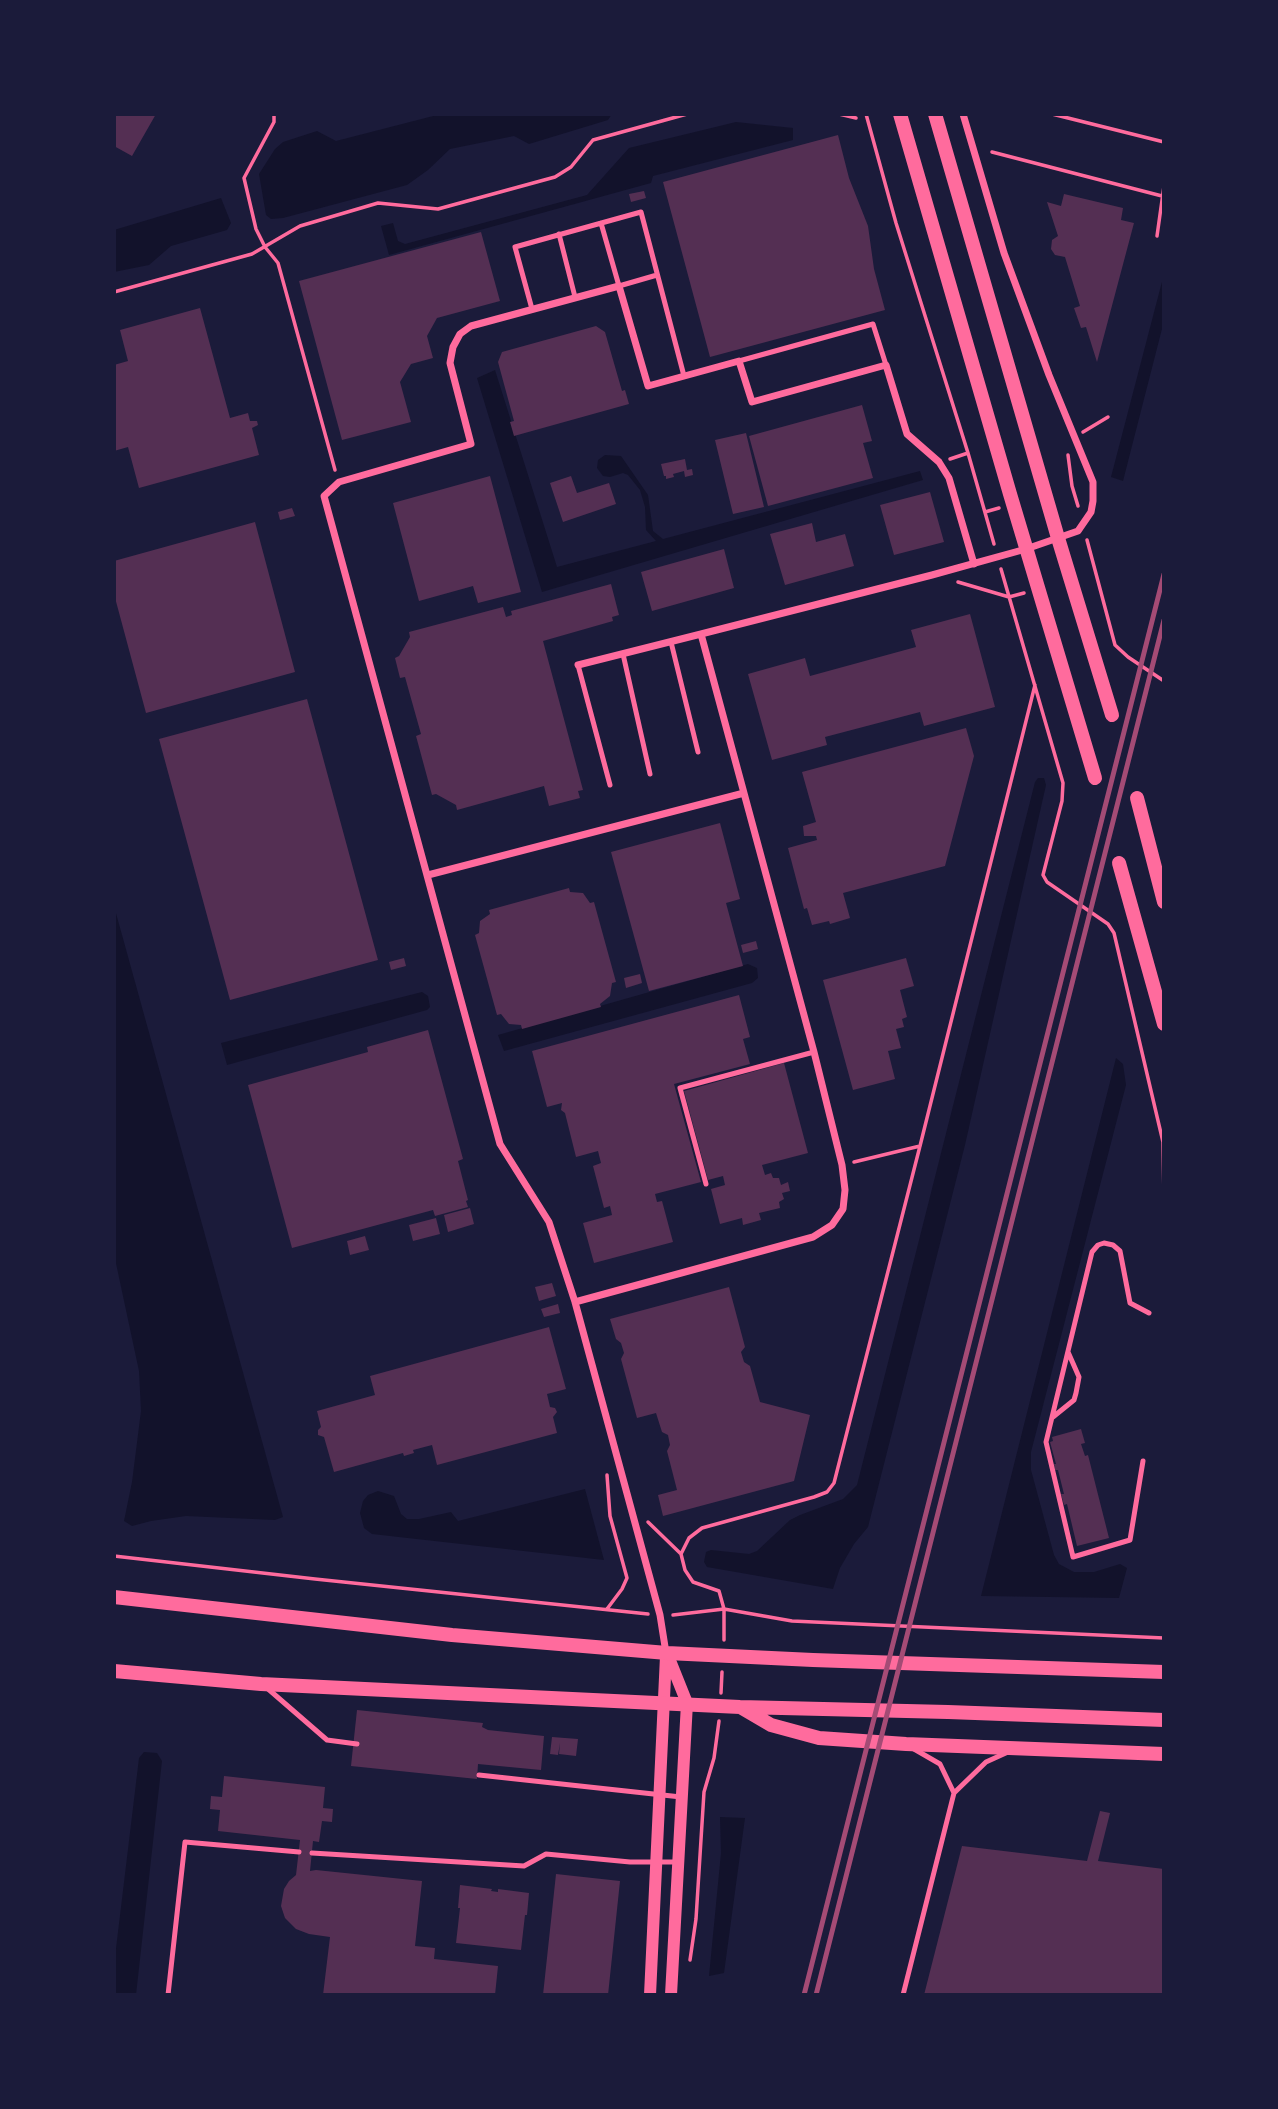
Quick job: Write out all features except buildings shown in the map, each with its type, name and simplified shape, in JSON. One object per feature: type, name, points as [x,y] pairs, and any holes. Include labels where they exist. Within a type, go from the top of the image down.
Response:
[{"type":"main road","points":[[900,114],[1095,778]]},
{"type":"main road","points":[[935,114],[1112,715]]},
{"type":"main road","points":[[1137,799],[1164,901]]},
{"type":"main road","points":[[1119,863],[1164,1024]]},
{"type":"main road","points":[[114,1597],[452,1635],[667,1653],[1164,1672]]},
{"type":"main road","points":[[114,1671],[261,1684],[740,1707],[1164,1720]]},
{"type":"main road","points":[[740,1707],[771,1725],[819,1738],[1164,1754]]},
{"type":"street","points":[[579,665],[974,564],[1058,538],[1078,531],[1083,526],[1091,512],[1093,482],[1049,375],[1004,253],[963,114]]},
{"type":"street","points":[[671,1995],[687,1703],[667,1653],[660,1615],[616,1450],[575,1302],[549,1222],[500,1144],[324,496],[338,482],[471,444],[450,363],[453,347],[460,334],[471,326],[619,286],[648,386],[739,361],[752,402],[886,365],[907,434],[939,462],[949,478],[974,564]]},
{"type":"street","points":[[575,1302],[813,1237],[832,1226],[843,1209],[845,1190],[842,1165],[701,634]]},
{"type":"street","points":[[428,875],[744,793]]},
{"type":"street","points":[[650,1995],[667,1653]]},
{"type":"lane","points":[[532,309],[515,247],[640,212],[684,376]]},
{"type":"lane","points":[[601,223],[619,286],[657,275]]},
{"type":"lane","points":[[559,234],[575,297]]},
{"type":"lane","points":[[739,361],[873,324],[886,365]]},
{"type":"lane","points":[[671,642],[698,752]]},
{"type":"lane","points":[[623,654],[650,774]]},
{"type":"lane","points":[[579,665],[610,785]]},
{"type":"lane","points":[[706,1184],[680,1088],[814,1052]]},
{"type":"lane","points":[[1143,1461],[1130,1540],[1073,1557],[1045,1442],[1092,1252],[1098,1245],[1113,1244],[1120,1251],[1130,1303],[1149,1313]]},
{"type":"lane","points":[[1051,1419],[1074,1400],[1076,1393],[1079,1377],[1068,1352]]},
{"type":"lane","points":[[261,1684],[327,1740],[357,1744]]},
{"type":"lane","points":[[906,1744],[940,1765],[954,1793]]},
{"type":"lane","points":[[903,1995],[954,1793],[986,1762],[1020,1747]]},
{"type":"lane","points":[[479,1775],[682,1797]]},
{"type":"lane","points":[[168,1995],[186,1842],[299,1852]]},
{"type":"lane","points":[[312,1853],[524,1866],[546,1854],[630,1863],[678,1862]]},
{"type":"path","points":[[274,114],[274,122],[244,178],[256,229],[265,247],[278,263],[338,482]]},
{"type":"path","points":[[114,292],[252,254],[300,226],[379,203],[438,209],[555,177],[571,167],[593,140],[687,114]]},
{"type":"path","points":[[839,114],[856,118]]},
{"type":"path","points":[[866,114],[892,210],[964,440],[1063,783],[1062,801],[1043,876],[1047,883],[1108,924],[1114,933],[1163,1142],[1164,1199]]},
{"type":"path","points":[[1052,114],[1164,142]]},
{"type":"path","points":[[992,152],[1163,198]]},
{"type":"path","points":[[1157,236],[1164,186]]},
{"type":"path","points":[[1076,436],[1108,417]]},
{"type":"path","points":[[1072,486],[1115,645],[1164,681]]},
{"type":"path","points":[[1071,579],[1097,572]]},
{"type":"path","points":[[932,575],[1009,597],[1039,589]]},
{"type":"path","points":[[681,1554],[689,1538],[702,1528],[814,1497],[827,1492],[834,1483],[1035,685]]},
{"type":"path","points":[[842,1165],[920,1146]]},
{"type":"path","points":[[607,1609],[622,1589],[626,1578],[610,1516],[607,1475],[616,1450]]},
{"type":"path","points":[[631,1506],[681,1554],[685,1570],[693,1582],[719,1591],[723,1609]]},
{"type":"path","points":[[114,1556],[660,1615],[723,1609],[792,1621],[1164,1638]]},
{"type":"path","points":[[690,1962],[696,1919],[704,1792],[714,1758],[720,1705]]},
{"type":"shaded area","points":[[441,114],[612,114],[608,120],[529,144],[514,136],[450,149],[407,185],[283,218],[271,219],[266,215],[259,174],[275,149],[283,142],[317,131],[336,141]]},
{"type":"shaded area","points":[[736,122],[793,128],[793,140],[653,176],[651,183],[389,255],[381,226],[393,223],[398,241],[405,244],[587,195],[629,148]]},
{"type":"shaded area","points":[[221,198],[231,223],[227,230],[171,246],[149,265],[114,272],[114,230]]},
{"type":"shaded area","points":[[1164,274],[1164,321],[1123,481],[1111,477]]},
{"type":"shaded area","points":[[495,370],[557,567],[656,541],[646,530],[645,507],[640,490],[628,475],[623,473],[603,476],[597,468],[598,460],[605,455],[621,456],[648,495],[653,531],[663,539],[920,471],[923,480],[542,592],[477,378]]},
{"type":"shaded area","points":[[1038,778],[1044,778],[1046,785],[965,1145],[868,1527],[840,1568],[833,1589],[707,1567],[704,1562],[706,1552],[711,1550],[749,1554],[757,1551],[790,1520],[843,1499],[857,1485]]},
{"type":"shaded area","points":[[114,906],[283,1517],[275,1520],[186,1516],[132,1526],[124,1521],[141,1411],[139,1371],[114,1254]]},
{"type":"shaded area","points":[[748,964],[757,968],[758,978],[752,983],[504,1051],[498,1035]]},
{"type":"shaded area","points":[[422,992],[428,996],[430,1007],[427,1010],[227,1065],[221,1043]]},
{"type":"shaded area","points":[[1116,1058],[1123,1064],[1126,1085],[1031,1452],[1031,1470],[1054,1555],[1059,1564],[1074,1572],[1094,1572],[1120,1564],[1127,1568],[1119,1598],[981,1596]]},
{"type":"shaded area","points":[[585,1489],[604,1560],[372,1534],[364,1528],[360,1513],[363,1501],[368,1495],[378,1491],[394,1496],[401,1514],[407,1519],[451,1512],[458,1521]]},
{"type":"shaded area","points":[[144,1752],[157,1753],[162,1761],[136,1995],[114,1995],[114,1965],[139,1758]]},
{"type":"shaded area","points":[[720,1817],[745,1818],[724,1973],[709,1976],[721,1853]]},
{"type":"railway","points":[[804,1995],[1164,574]]},
{"type":"railway","points":[[816,1995],[1164,620]]}]
